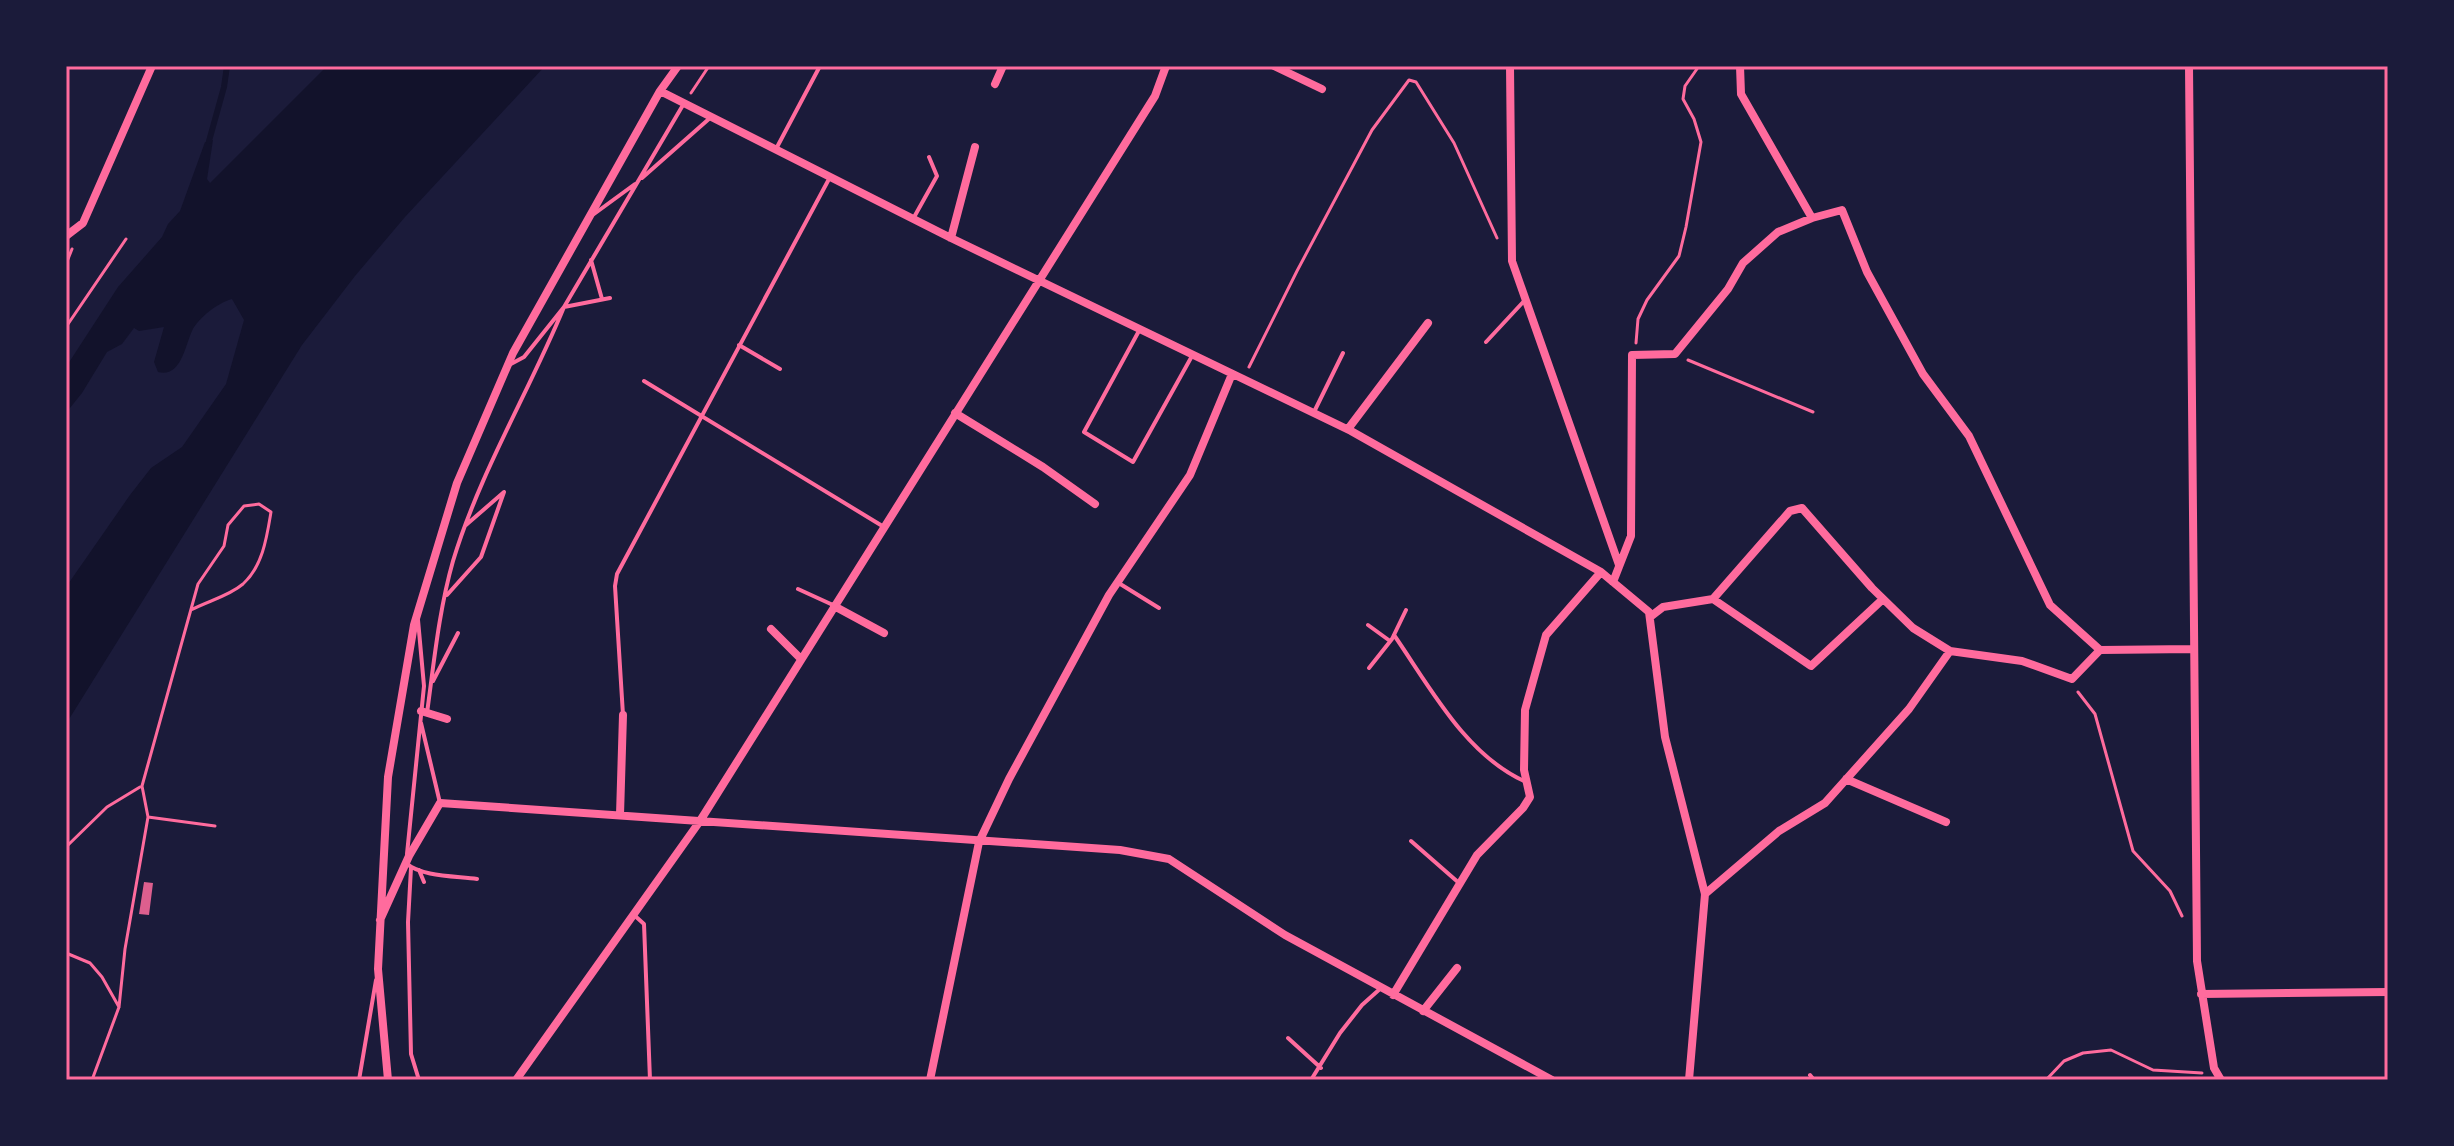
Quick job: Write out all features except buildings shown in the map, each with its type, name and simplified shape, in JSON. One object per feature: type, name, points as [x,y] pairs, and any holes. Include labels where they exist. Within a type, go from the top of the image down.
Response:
[{"type":"street","points":[[66,236],[83,223],[152,66]]},
{"type":"street","points":[[388,1080],[378,969],[388,777],[418,612],[457,483],[507,366],[660,91],[678,66]]},
{"type":"street","points":[[995,84],[1003,66]]},
{"type":"street","points":[[516,1080],[700,821],[1155,96],[1166,66]]},
{"type":"street","points":[[1274,66],[1322,89]]},
{"type":"street","points":[[1510,66],[1512,261],[1619,566]]},
{"type":"street","points":[[1740,66],[1741,94],[1812,218]]},
{"type":"street","points":[[2189,66],[2197,961],[2214,1068],[2219,1077]]},
{"type":"street","points":[[660,91],[951,238],[1348,429],[1601,572],[1649,612],[1665,737],[1705,894],[1689,1080]]},
{"type":"street","points":[[951,238],[975,147]]},
{"type":"street","points":[[1613,582],[1631,536],[1632,355],[1675,354],[1728,289],[1743,263],[1778,232],[1842,210],[1867,272],[1923,374],[1969,436],[2050,605],[2100,650],[2193,649]]},
{"type":"street","points":[[1348,429],[1428,323]]},
{"type":"street","points":[[930,1080],[979,842],[1016,765],[1117,582],[1190,475],[1232,374]]},
{"type":"street","points":[[955,413],[1043,467],[1095,504]]},
{"type":"street","points":[[1650,617],[1663,607],[1713,599],[1790,511],[1802,508],[1913,628],[1950,651],[2022,661],[2072,679],[2100,650]]},
{"type":"street","points":[[1393,995],[1477,855],[1530,797],[1523,738],[1525,710],[1546,635],[1601,572]]},
{"type":"street","points":[[1713,599],[1811,666],[1883,599]]},
{"type":"street","points":[[834,606],[884,633]]},
{"type":"street","points":[[771,629],[801,659]]},
{"type":"street","points":[[1705,894],[1779,831],[1825,803],[1909,709],[1950,651]]},
{"type":"street","points":[[423,714],[447,719]]},
{"type":"street","points":[[620,815],[623,715]]},
{"type":"street","points":[[1846,779],[1946,822]]},
{"type":"street","points":[[380,920],[440,803],[1120,850],[1169,859],[1285,935],[1540,1078],[1552,1080]]},
{"type":"street","points":[[1423,1011],[1457,968]]},
{"type":"street","points":[[2201,994],[2388,992]]},
{"type":"lane","points":[[776,149],[820,66]]},
{"type":"lane","points":[[440,803],[426,751],[423,714],[431,685],[445,597],[466,525],[564,307],[684,103]]},
{"type":"lane","points":[[589,218],[638,181],[711,117]]},
{"type":"lane","points":[[913,219],[937,176],[929,157]]},
{"type":"lane","points":[[623,715],[615,586],[617,574],[830,177]]},
{"type":"lane","points":[[591,260],[602,299]]},
{"type":"lane","points":[[507,366],[524,357],[564,307],[610,298]]},
{"type":"lane","points":[[1486,342],[1525,300]]},
{"type":"lane","points":[[1140,329],[1084,432],[1133,462],[1193,354]]},
{"type":"lane","points":[[739,345],[780,369]]},
{"type":"lane","points":[[1313,413],[1343,353]]},
{"type":"lane","points":[[644,381],[884,527]]},
{"type":"lane","points":[[445,597],[481,557],[504,492],[466,525]]},
{"type":"lane","points":[[1117,582],[1159,608]]},
{"type":"lane","points":[[798,589],[834,606]]},
{"type":"lane","points":[[1369,668],[1394,635],[1406,610]]},
{"type":"lane","points":[[418,612],[424,686],[408,865],[408,922],[411,1054],[419,1080]]},
{"type":"lane","points":[[1368,625],[1390,641]]},
{"type":"lane","points":[[431,685],[458,633]]},
{"type":"lane","points":[[1394,635],[1456,723],[1484,755],[1526,782]]},
{"type":"lane","points":[[1411,841],[1459,883]]},
{"type":"lane","points":[[408,865],[477,879]]},
{"type":"lane","points":[[418,869],[424,882]]},
{"type":"lane","points":[[633,914],[644,924],[650,1080]]},
{"type":"lane","points":[[359,1080],[378,969]]},
{"type":"lane","points":[[1311,1080],[1340,1033],[1362,1005],[1381,988]]},
{"type":"lane","points":[[1288,1038],[1321,1068]]},
{"type":"lane","points":[[1810,1075],[1814,1080]]},
{"type":"path","points":[[684,103],[709,66]]},
{"type":"path","points":[[1636,355],[1638,319],[1647,300],[1679,256],[1686,227],[1701,142],[1694,119],[1683,99],[1685,86],[1699,66]]},
{"type":"path","points":[[1243,379],[1372,130],[1409,80],[1416,82],[1454,143],[1498,239]]},
{"type":"path","points":[[66,327],[126,239]]},
{"type":"path","points":[[1675,354],[1813,412]]},
{"type":"path","points":[[92,1080],[119,1007],[125,949],[148,817],[142,786],[198,584],[224,546],[228,525],[244,506],[259,504],[267,507],[271,512],[266,541],[257,566],[244,583],[191,610]]},
{"type":"path","points":[[2072,679],[2074,687],[2095,714],[2133,851],[2170,891],[2181,910],[2184,926]]},
{"type":"path","points":[[66,847],[107,807],[142,786]]},
{"type":"path","points":[[148,817],[215,826]]},
{"type":"path","points":[[66,953],[90,963],[119,1007]]},
{"type":"path","points":[[2046,1080],[2064,1061],[2083,1053],[2111,1050],[2153,1070],[2219,1077]]},
{"type":"shaded area","points":[[327,66],[545,66],[405,217],[302,345],[66,724],[66,587],[151,468],[182,447],[226,384],[244,320],[232,299],[215,307],[195,326],[177,366],[166,373],[158,372],[154,362],[164,327],[139,331],[134,328],[122,344],[107,352],[66,413],[66,367],[118,287],[162,237],[168,224],[180,211],[205,142],[213,140],[207,179],[210,183]]},
{"type":"waterway","points":[[209,141],[227,66]]}]
